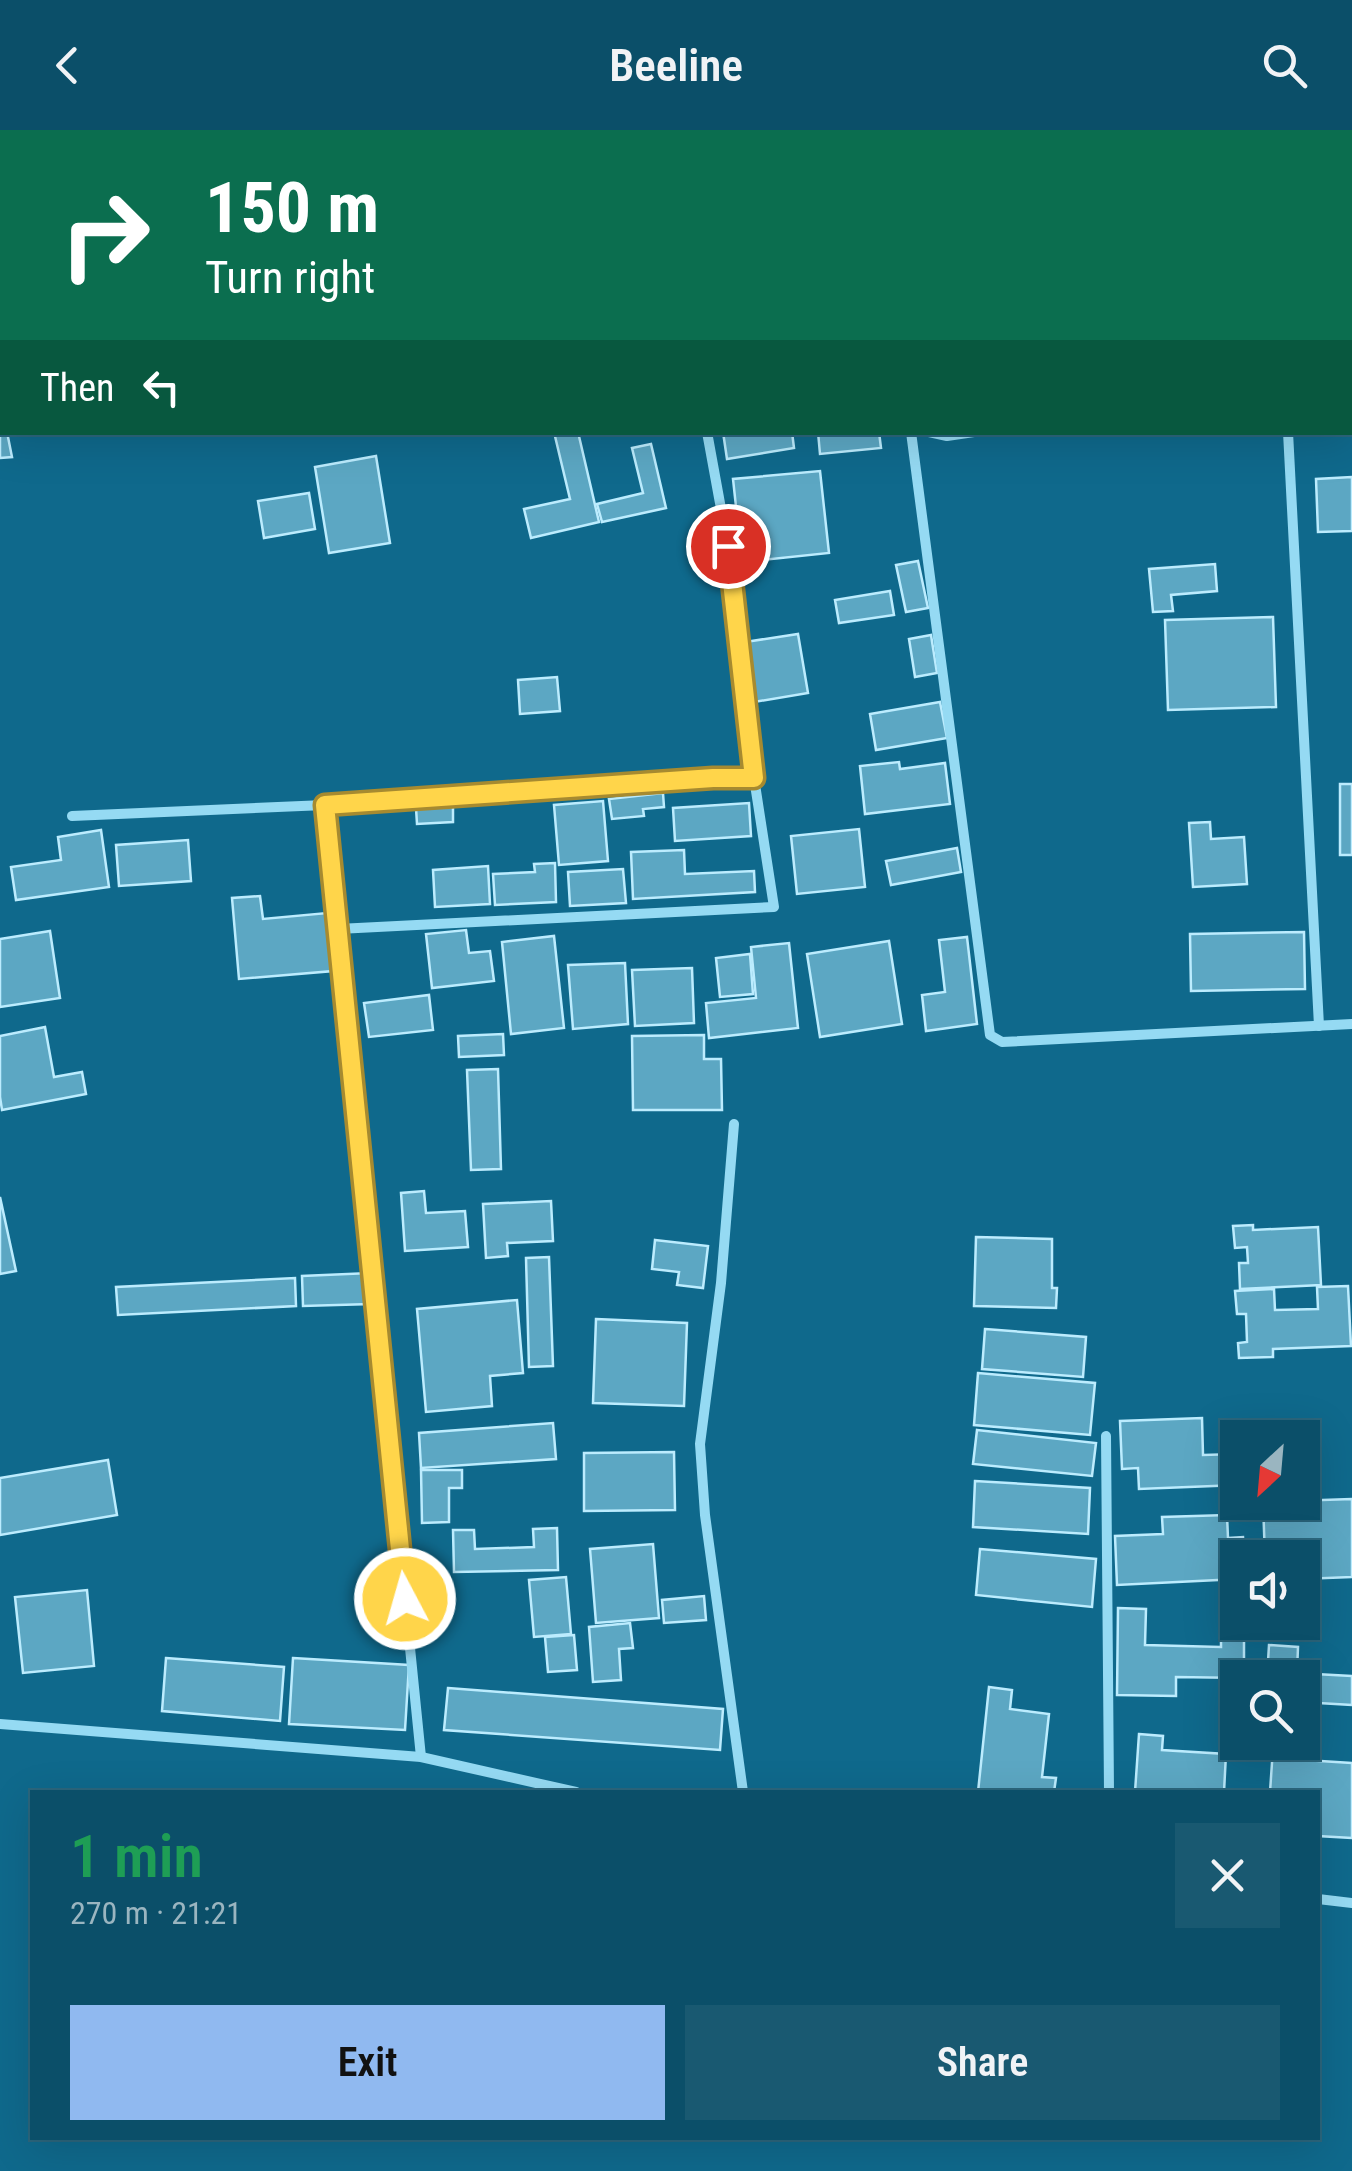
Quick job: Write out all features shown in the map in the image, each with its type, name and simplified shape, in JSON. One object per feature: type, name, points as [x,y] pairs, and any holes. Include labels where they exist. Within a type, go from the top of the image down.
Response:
[{"type":"street","points":[[338,929],[774,907],[754,778],[728,546],[708,435]]},
{"type":"street","points":[[911,435],[990,1035],[1002,1042],[1352,1024]]},
{"type":"street","points":[[1288,435],[1320,1026]]},
{"type":"street","points":[[72,816],[325,805],[754,778]]},
{"type":"street","points":[[325,805],[421,1757]]},
{"type":"street","points":[[734,1124],[721,1283],[700,1444],[705,1516],[743,1790]]},
{"type":"street","points":[[1106,1436],[1110,1790]]},
{"type":"street","points":[[0,1724],[421,1757],[567,1790]]},
{"type":"street","points":[[1320,1900],[1352,1903]]},
{"type":"building","points":[[0,435],[8,435],[12,457],[0,458]]},
{"type":"building","points":[[555,435],[579,435],[599,522],[531,538],[524,509],[570,499]]},
{"type":"building","points":[[723,435],[792,435],[794,448],[727,459]]},
{"type":"building","points":[[818,435],[879,435],[881,448],[820,454]]},
{"type":"building","points":[[651,444],[666,508],[602,522],[597,504],[643,493],[632,448]]},
{"type":"building","points":[[376,456],[390,543],[329,553],[315,467]]},
{"type":"building","points":[[820,471],[829,553],[742,562],[733,479]]},
{"type":"building","points":[[1352,477],[1352,531],[1318,532],[1316,479]]},
{"type":"building","points":[[309,493],[315,529],[264,538],[258,501]]},
{"type":"building","points":[[918,561],[928,608],[906,612],[896,565]]},
{"type":"building","points":[[1215,564],[1217,591],[1171,595],[1173,611],[1153,612],[1149,569]]},
{"type":"building","points":[[890,591],[894,615],[839,623],[835,600]]},
{"type":"building","points":[[1273,617],[1276,707],[1168,710],[1165,620]]},
{"type":"building","points":[[798,634],[808,693],[754,702],[745,642]]},
{"type":"building","points":[[931,635],[937,673],[915,677],[909,639]]},
{"type":"building","points":[[557,677],[560,711],[520,714],[518,680]]},
{"type":"building","points":[[940,702],[947,738],[876,750],[870,714]]},
{"type":"building","points":[[899,762],[900,769],[945,763],[950,804],[865,814],[860,766]]},
{"type":"building","points":[[1340,784],[1352,784],[1352,855],[1340,855]]},
{"type":"building","points":[[663,793],[664,807],[643,809],[644,816],[612,819],[609,799]]},
{"type":"building","points":[[603,801],[608,861],[559,865],[554,805]]},
{"type":"building","points":[[749,803],[751,836],[675,841],[673,808]]},
{"type":"building","points":[[453,806],[453,822],[417,824],[416,808]]},
{"type":"building","points":[[1210,822],[1211,839],[1244,837],[1247,884],[1193,887],[1189,823]]},
{"type":"building","points":[[859,829],[865,887],[797,894],[791,836]]},
{"type":"building","points":[[101,830],[109,887],[16,900],[11,867],[61,860],[58,837]]},
{"type":"building","points":[[188,840],[191,881],[119,886],[116,845]]},
{"type":"building","points":[[957,848],[961,872],[891,885],[886,861]]},
{"type":"building","points":[[684,850],[685,874],[754,871],[755,892],[633,899],[631,852]]},
{"type":"building","points":[[555,863],[556,902],[495,905],[493,874],[535,872],[534,864]]},
{"type":"building","points":[[488,866],[490,904],[435,907],[433,870]]},
{"type":"building","points":[[623,869],[626,903],[570,906],[568,872]]},
{"type":"building","points":[[260,896],[263,919],[327,913],[333,971],[239,979],[232,898]]},
{"type":"building","points":[[466,930],[469,953],[490,951],[494,981],[432,988],[426,934]]},
{"type":"building","points":[[50,931],[60,998],[0,1007],[0,939]]},
{"type":"building","points":[[1304,932],[1305,989],[1191,991],[1190,934]]},
{"type":"building","points":[[554,936],[564,1028],[511,1034],[502,942]]},
{"type":"building","points":[[967,937],[977,1024],[926,1031],[922,995],[945,992],[939,940]]},
{"type":"building","points":[[889,941],[902,1024],[820,1037],[807,954]]},
{"type":"building","points":[[789,943],[798,1028],[709,1038],[706,1003],[756,998],[751,947]]},
{"type":"building","points":[[750,954],[753,994],[720,997],[716,958]]},
{"type":"building","points":[[625,963],[628,1024],[573,1029],[568,965]]},
{"type":"building","points":[[692,968],[694,1023],[635,1026],[632,970]]},
{"type":"building","points":[[429,995],[433,1030],[369,1037],[364,1003]]},
{"type":"building","points":[[45,1027],[54,1077],[82,1072],[86,1094],[2,1110],[0,1036]]},
{"type":"building","points":[[503,1034],[504,1055],[459,1057],[458,1036]]},
{"type":"building","points":[[704,1035],[704,1059],[721,1059],[722,1110],[633,1110],[632,1036]]},
{"type":"building","points":[[498,1069],[501,1169],[471,1170],[467,1070]]},
{"type":"building","points":[[424,1191],[426,1213],[465,1211],[468,1247],[405,1251],[401,1193]]},
{"type":"building","points":[[0,1197],[16,1271],[0,1274]]},
{"type":"building","points":[[551,1201],[553,1241],[507,1243],[508,1256],[486,1258],[483,1204]]},
{"type":"building","points":[[1253,1225],[1253,1230],[1318,1227],[1321,1285],[1240,1289],[1239,1263],[1248,1263],[1247,1247],[1235,1248],[1233,1226]]},
{"type":"building","points":[[976,1237],[1052,1239],[1056,1308],[974,1306]]},
{"type":"building","points":[[655,1240],[708,1246],[703,1288],[677,1285],[679,1272],[652,1269]]},
{"type":"building","points":[[549,1257],[553,1366],[529,1367],[526,1258]]},
{"type":"building","points":[[370,1273],[371,1304],[303,1306],[302,1276]]},
{"type":"building","points":[[295,1278],[296,1306],[118,1315],[116,1287]]},
{"type":"building","points":[[1348,1286],[1351,1346],[1273,1349],[1273,1357],[1239,1358],[1238,1343],[1247,1342],[1246,1314],[1237,1314],[1235,1291],[1274,1289],[1275,1310],[1318,1309],[1317,1287]]},
{"type":"building","points":[[517,1300],[523,1373],[490,1376],[492,1406],[426,1412],[417,1309]]},
{"type":"building","points":[[596,1319],[687,1323],[684,1406],[593,1403]]},
{"type":"building","points":[[985,1329],[1086,1337],[1083,1377],[982,1369]]},
{"type":"building","points":[[978,1373],[1095,1383],[1090,1435],[974,1425]]},
{"type":"building","points":[[1202,1418],[1203,1455],[1220,1454],[1220,1486],[1139,1489],[1138,1468],[1122,1469],[1120,1421]]},
{"type":"building","points":[[553,1423],[556,1459],[421,1468],[419,1433]]},
{"type":"building","points":[[977,1430],[1096,1443],[1092,1476],[973,1464]]},
{"type":"building","points":[[674,1452],[675,1510],[584,1511],[584,1453]]},
{"type":"building","points":[[108,1460],[117,1515],[0,1535],[0,1478]]},
{"type":"building","points":[[421,1470],[462,1470],[462,1488],[449,1488],[449,1522],[422,1523]]},
{"type":"building","points":[[975,1481],[1090,1488],[1088,1534],[973,1527]]},
{"type":"building","points":[[1352,1499],[1352,1577],[1320,1578],[1320,1540],[1264,1540],[1264,1520],[1320,1520],[1320,1500]]},
{"type":"building","points":[[1220,1515],[1220,1520],[1227,1520],[1228,1538],[1243,1537],[1220,1540],[1220,1580],[1117,1585],[1115,1536],[1163,1534],[1162,1517]]},
{"type":"building","points":[[557,1528],[558,1570],[454,1572],[453,1530],[474,1530],[475,1549],[534,1547],[533,1529]]},
{"type":"building","points":[[653,1544],[659,1618],[596,1623],[590,1549]]},
{"type":"building","points":[[980,1549],[1096,1559],[1092,1607],[976,1595]]},
{"type":"building","points":[[566,1577],[571,1634],[534,1637],[529,1580]]},
{"type":"building","points":[[87,1590],[94,1666],[23,1673],[15,1597]]},
{"type":"building","points":[[704,1596],[706,1620],[664,1623],[662,1600]]},
{"type":"building","points":[[1118,1608],[1146,1609],[1145,1645],[1221,1647],[1221,1640],[1244,1640],[1244,1660],[1220,1660],[1220,1678],[1176,1677],[1176,1696],[1117,1695]]},
{"type":"building","points":[[630,1623],[633,1648],[619,1649],[621,1680],[593,1682],[589,1627]]},
{"type":"building","points":[[574,1635],[577,1670],[548,1672],[545,1637]]},
{"type":"building","points":[[1269,1645],[1298,1647],[1298,1660],[1268,1660]]},
{"type":"building","points":[[166,1658],[284,1667],[280,1721],[162,1711]]},
{"type":"building","points":[[293,1658],[409,1665],[405,1730],[289,1724]]},
{"type":"building","points":[[1320,1674],[1352,1676],[1352,1705],[1320,1703]]},
{"type":"building","points":[[989,1687],[1012,1690],[1010,1709],[1049,1714],[1042,1777],[1056,1778],[1054,1790],[978,1790]]},
{"type":"building","points":[[448,1688],[723,1709],[720,1750],[444,1730]]},
{"type":"building","points":[[1139,1734],[1163,1736],[1162,1750],[1220,1754],[1220,1760],[1226,1760],[1224,1790],[1135,1790]]},
{"type":"building","points":[[1272,1760],[1352,1763],[1352,1838],[1320,1836],[1320,1790],[1270,1790]]},
{"type":"route","points":[[405,1599],[325,805],[754,778],[728,546]]}]
